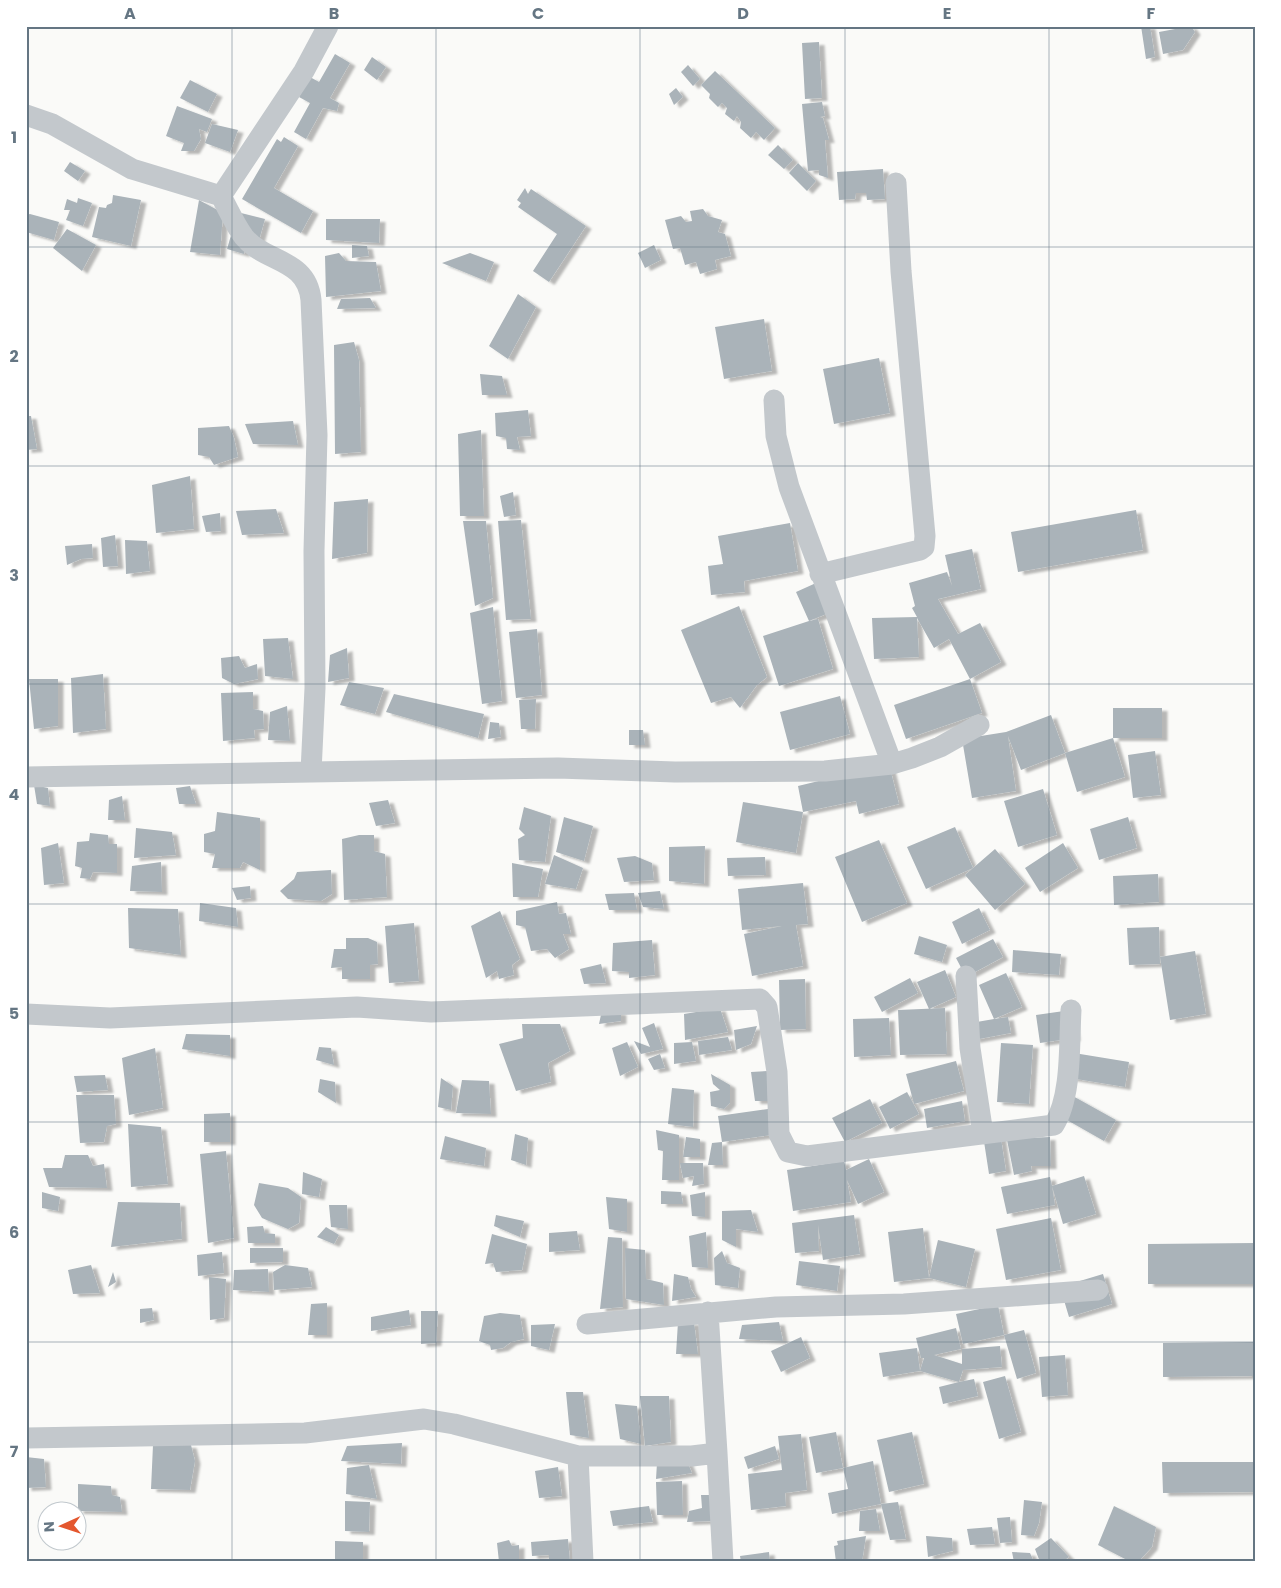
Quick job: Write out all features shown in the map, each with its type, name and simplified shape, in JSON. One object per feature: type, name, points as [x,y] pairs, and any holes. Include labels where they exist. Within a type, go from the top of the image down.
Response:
[{"type":"street","points":[[221,196],[304,71],[328,26]]},
{"type":"street","points":[[26,114],[52,124],[132,169],[221,196],[244,237],[256,248],[286,262],[302,276],[310,291],[317,434],[314,551],[315,688],[311,772]]},
{"type":"street","points":[[820,574],[906,555],[924,547],[925,536],[901,271],[896,183]]},
{"type":"street","points":[[774,400],[776,436],[781,461],[820,574],[892,764]]},
{"type":"street","points":[[26,777],[558,768],[675,772],[825,771],[892,764],[940,747],[979,725]]},
{"type":"street","points":[[966,976],[970,1048],[983,1134]]},
{"type":"street","points":[[26,1014],[110,1018],[357,1007],[431,1012],[756,999],[764,1002],[767,1007],[777,1072],[779,1134],[788,1152],[807,1156],[1054,1125],[1060,1116],[1065,1097],[1071,1010]]},
{"type":"street","points":[[587,1324],[776,1307],[904,1304],[1098,1290]]},
{"type":"street","points":[[708,1312],[723,1562]]},
{"type":"street","points":[[26,1438],[304,1433],[424,1419],[454,1424],[578,1456],[692,1456],[717,1453]]},
{"type":"street","points":[[578,1456],[583,1562]]},
{"type":"building","points":[[1141,26],[1150,26],[1155,57],[1146,59]]},
{"type":"building","points":[[1191,26],[1195,32],[1183,50],[1163,54],[1159,32]]},
{"type":"building","points":[[819,42],[822,98],[805,99],[802,43]]},
{"type":"building","points":[[335,54],[350,63],[330,98],[339,103],[337,111],[323,108],[306,139],[294,132],[310,103],[299,97],[310,77],[319,82]]},
{"type":"building","points":[[372,57],[386,67],[377,80],[364,70]]},
{"type":"building","points":[[688,65],[700,79],[693,86],[681,72]]},
{"type":"building","points":[[715,71],[775,128],[764,140],[756,132],[751,138],[740,128],[741,122],[737,116],[734,121],[725,114],[727,108],[722,103],[718,107],[709,98],[710,94],[701,85]]},
{"type":"building","points":[[190,80],[217,94],[208,112],[180,98]]},
{"type":"building","points":[[676,88],[683,97],[674,105],[669,94]]},
{"type":"building","points":[[822,102],[825,116],[820,117],[823,118],[829,140],[825,140],[828,178],[819,175],[819,170],[808,171],[802,104]]},
{"type":"building","points":[[177,106],[212,119],[207,132],[199,129],[201,139],[194,151],[181,151],[184,143],[166,136]]},
{"type":"building","points":[[212,124],[238,130],[230,152],[205,143]]},
{"type":"building","points":[[284,137],[298,146],[274,188],[313,211],[301,233],[242,199],[277,139],[281,142]]},
{"type":"building","points":[[778,145],[793,160],[784,169],[768,155]]},
{"type":"building","points":[[70,162],[85,171],[78,181],[64,171]]},
{"type":"building","points":[[798,163],[816,181],[807,191],[789,173]]},
{"type":"building","points":[[883,169],[885,199],[867,200],[866,193],[856,193],[855,199],[839,200],[837,172]]},
{"type":"building","points":[[525,188],[528,194],[531,189],[586,226],[549,282],[533,271],[557,234],[518,207],[521,203],[517,200]]},
{"type":"building","points":[[113,195],[141,200],[131,246],[92,237],[99,207],[106,208],[107,205],[112,203]]},
{"type":"building","points":[[78,198],[92,203],[83,226],[66,220],[70,210],[64,210],[67,199],[77,203]]},
{"type":"building","points":[[199,200],[223,213],[220,255],[190,252]]},
{"type":"building","points":[[703,209],[708,216],[722,220],[718,232],[725,234],[731,256],[715,260],[717,269],[700,274],[696,262],[685,265],[680,248],[673,249],[665,220],[681,216],[686,222],[692,221],[690,211]]},
{"type":"building","points":[[237,212],[265,219],[258,244]]},
{"type":"building","points":[[30,214],[59,222],[54,240],[26,232],[26,215]]},
{"type":"building","points":[[326,219],[380,219],[379,243],[326,240]]},
{"type":"building","points":[[234,225],[245,246],[244,254],[227,249]]},
{"type":"building","points":[[67,229],[96,245],[82,271],[53,248]]},
{"type":"building","points":[[352,245],[367,246],[369,256],[352,258]]},
{"type":"building","points":[[654,245],[661,260],[645,268],[638,253]]},
{"type":"building","points":[[339,253],[346,261],[376,262],[381,291],[326,297],[325,256]]},
{"type":"building","points":[[470,253],[494,262],[486,281],[442,263]]},
{"type":"building","points":[[518,294],[536,307],[508,359],[489,346]]},
{"type":"building","points":[[370,298],[376,308],[337,309],[341,299]]},
{"type":"building","points":[[764,319],[772,371],[724,379],[715,327]]},
{"type":"building","points":[[354,342],[359,360],[361,452],[335,454],[334,345]]},
{"type":"building","points":[[879,358],[890,413],[834,424],[823,369]]},
{"type":"building","points":[[480,374],[502,376],[507,395],[482,395]]},
{"type":"building","points":[[528,410],[531,436],[517,437],[520,450],[507,449],[506,438],[496,436],[495,413]]},
{"type":"building","points":[[26,416],[31,416],[37,449],[26,450]]},
{"type":"building","points":[[293,421],[298,445],[253,444],[245,424]]},
{"type":"building","points":[[229,426],[238,457],[214,465],[209,457],[198,455],[198,428]]},
{"type":"building","points":[[481,430],[484,516],[460,516],[458,434]]},
{"type":"building","points":[[190,476],[194,529],[156,533],[152,485]]},
{"type":"building","points":[[513,492],[516,515],[504,517],[500,496]]},
{"type":"building","points":[[368,499],[367,553],[332,559],[334,502]]},
{"type":"building","points":[[276,509],[284,533],[242,535],[236,511]]},
{"type":"building","points":[[1136,510],[1143,550],[1018,572],[1011,532]]},
{"type":"building","points":[[220,513],[221,531],[206,532],[202,516]]},
{"type":"building","points":[[521,520],[531,619],[506,620],[498,521]]},
{"type":"building","points":[[463,521],[486,521],[493,598],[475,606]]},
{"type":"building","points":[[790,523],[798,571],[744,581],[745,592],[711,595],[708,566],[723,564],[718,536]]},
{"type":"building","points":[[115,535],[118,566],[103,567],[101,538]]},
{"type":"building","points":[[125,540],[147,541],[150,571],[126,574]]},
{"type":"building","points":[[92,544],[93,558],[81,559],[67,565],[65,546]]},
{"type":"building","points":[[972,549],[981,589],[938,599],[958,634],[980,623],[1001,662],[970,679],[949,639],[934,648],[917,618],[919,657],[874,659],[872,618],[917,617],[912,608],[915,606],[909,583],[947,572],[952,586],[945,555]]},
{"type":"building","points":[[816,583],[829,613],[809,621],[796,592]]},
{"type":"building","points":[[739,606],[767,677],[757,685],[740,708],[731,697],[711,703],[681,630]]},
{"type":"building","points":[[493,607],[502,701],[482,704],[470,613]]},
{"type":"building","points":[[818,619],[833,669],[779,686],[763,636]]},
{"type":"building","points":[[537,629],[542,695],[516,698],[509,632]]},
{"type":"building","points":[[288,638],[293,679],[265,676],[263,639]]},
{"type":"building","points":[[347,648],[349,678],[328,682],[330,655]]},
{"type":"building","points":[[239,656],[245,668],[257,664],[258,679],[234,684],[222,678],[221,658]]},
{"type":"building","points":[[103,674],[106,729],[73,733],[71,678]]},
{"type":"building","points":[[29,679],[58,679],[58,726],[34,729]]},
{"type":"building","points":[[970,679],[982,713],[906,739],[894,705]]},
{"type":"building","points":[[349,682],[384,688],[375,714],[340,705]]},
{"type":"building","points":[[253,692],[253,709],[263,711],[264,729],[254,730],[255,738],[223,741],[221,693]]},
{"type":"building","points":[[394,694],[484,714],[478,738],[386,712]]},
{"type":"building","points":[[840,696],[850,734],[790,750],[780,712]]},
{"type":"building","points":[[536,699],[535,729],[521,729],[519,700]]},
{"type":"building","points":[[287,706],[290,741],[268,740],[270,712]]},
{"type":"building","points":[[1113,708],[1162,708],[1162,738],[1113,738]]},
{"type":"building","points":[[1051,715],[1065,753],[1021,770],[1008,736],[1016,791],[972,798],[962,739],[1006,732]]},
{"type":"building","points":[[490,722],[499,723],[501,737],[488,739]]},
{"type":"building","points":[[629,730],[643,730],[645,745],[629,745]]},
{"type":"building","points":[[1113,738],[1125,777],[1077,792],[1065,753]]},
{"type":"building","points":[[1155,751],[1161,795],[1133,798],[1128,755]]},
{"type":"building","points":[[889,764],[899,804],[859,814],[856,801],[803,812],[798,786]]},
{"type":"building","points":[[34,785],[48,788],[50,806],[37,804]]},
{"type":"building","points":[[190,786],[196,804],[179,804],[176,788]]},
{"type":"building","points":[[1043,789],[1057,835],[1018,847],[1004,801]]},
{"type":"building","points":[[122,796],[125,820],[108,820],[109,800]]},
{"type":"building","points":[[388,800],[395,823],[376,826],[369,803]]},
{"type":"building","points":[[743,802],[803,812],[796,853],[736,842]]},
{"type":"building","points":[[524,807],[551,816],[545,862],[519,860],[518,839],[525,835],[519,829]]},
{"type":"building","points":[[217,812],[260,818],[260,870],[243,862],[240,868],[212,868],[215,854],[204,852],[204,834],[215,831]]},
{"type":"building","points":[[564,817],[593,826],[584,861],[556,852]]},
{"type":"building","points":[[1128,817],[1137,848],[1099,860],[1090,829]]},
{"type":"building","points":[[955,827],[973,868],[926,889],[907,847]]},
{"type":"building","points":[[136,828],[172,832],[176,855],[134,858]]},
{"type":"building","points":[[90,833],[108,835],[109,844],[117,844],[117,873],[93,872],[90,879],[80,878],[82,868],[75,866],[77,842],[89,841]]},
{"type":"building","points":[[359,835],[374,835],[374,851],[385,854],[387,897],[344,900],[342,839]]},
{"type":"building","points":[[879,840],[907,903],[862,922],[835,857]]},
{"type":"building","points":[[58,843],[64,883],[44,885],[41,848]]},
{"type":"building","points":[[1063,843],[1078,868],[1040,892],[1025,868]]},
{"type":"building","points":[[705,846],[704,884],[669,881],[669,847]]},
{"type":"building","points":[[995,849],[1025,884],[995,910],[965,875]]},
{"type":"building","points":[[554,855],[583,868],[576,889],[545,884]]},
{"type":"building","points":[[635,856],[652,863],[654,880],[624,882],[617,858]]},
{"type":"building","points":[[765,857],[766,875],[728,876],[727,858]]},
{"type":"building","points":[[161,862],[162,892],[130,891],[132,866]]},
{"type":"building","points":[[512,863],[543,869],[538,897],[513,897]]},
{"type":"building","points":[[331,870],[332,894],[321,901],[288,899],[280,891],[294,879],[297,872]]},
{"type":"building","points":[[1158,874],[1159,902],[1114,905],[1113,876]]},
{"type":"building","points":[[803,883],[808,924],[796,925],[803,966],[752,976],[744,934],[782,926],[742,930],[738,889]]},
{"type":"building","points":[[250,886],[251,898],[237,900],[232,888]]},
{"type":"building","points":[[660,891],[664,909],[643,907],[638,893]]},
{"type":"building","points":[[634,893],[637,910],[609,910],[605,894]]},
{"type":"building","points":[[557,902],[559,914],[566,913],[571,934],[563,934],[569,949],[555,958],[547,949],[531,951],[525,927],[516,925],[516,911]]},
{"type":"building","points":[[200,903],[236,908],[238,927],[199,921]]},
{"type":"building","points":[[128,908],[178,909],[181,955],[129,948]]},
{"type":"building","points":[[979,908],[990,930],[962,944],[952,922]]},
{"type":"building","points":[[500,911],[520,959],[512,965],[514,975],[499,979],[497,971],[486,978],[471,926]]},
{"type":"building","points":[[414,923],[419,981],[389,983],[385,926]]},
{"type":"building","points":[[1159,927],[1160,964],[1129,965],[1127,928]]},
{"type":"building","points":[[919,936],[947,945],[942,962],[914,954]]},
{"type":"building","points":[[346,938],[368,938],[377,942],[378,964],[370,965],[370,979],[342,979],[342,967],[331,968],[334,949],[346,949]]},
{"type":"building","points":[[993,939],[1003,957],[966,977],[956,958]]},
{"type":"building","points":[[652,940],[655,975],[629,978],[629,972],[612,971],[613,943]]},
{"type":"building","points":[[1013,950],[1061,954],[1059,975],[1012,972]]},
{"type":"building","points":[[1195,951],[1206,1014],[1170,1020],[1160,957]]},
{"type":"building","points":[[601,964],[606,983],[584,984],[580,969]]},
{"type":"building","points":[[945,970],[956,997],[929,1009],[917,982]]},
{"type":"building","points":[[1006,973],[1022,1007],[994,1019],[979,985]]},
{"type":"building","points":[[910,978],[918,993],[882,1012],[874,997]]},
{"type":"building","points":[[805,979],[806,1029],[780,1030],[779,980]]},
{"type":"building","points":[[720,1008],[728,1032],[685,1040],[684,1014]]},
{"type":"building","points":[[945,1008],[947,1054],[900,1055],[898,1010]]},
{"type":"building","points":[[602,1010],[621,1012],[621,1021],[599,1024]]},
{"type":"building","points":[[1071,1010],[1075,1038],[1040,1043],[1036,1015]]},
{"type":"building","points":[[1008,1017],[1011,1033],[974,1040],[971,1023]]},
{"type":"building","points":[[889,1018],[891,1055],[854,1057],[853,1019]]},
{"type":"building","points":[[654,1023],[663,1049],[641,1054],[634,1041],[650,1047],[642,1028]]},
{"type":"building","points":[[522,1024],[560,1024],[570,1051],[548,1063],[551,1082],[516,1091],[499,1044],[523,1038]]},
{"type":"building","points":[[757,1026],[751,1044],[736,1050],[734,1030]]},
{"type":"building","points":[[186,1034],[230,1035],[230,1056],[182,1049]]},
{"type":"building","points":[[728,1037],[732,1050],[699,1055],[698,1041]]},
{"type":"building","points":[[627,1042],[638,1067],[620,1076],[612,1048]]},
{"type":"building","points":[[692,1042],[696,1061],[674,1064],[674,1043]]},
{"type":"building","points":[[1001,1043],[1033,1045],[1029,1104],[997,1102]]},
{"type":"building","points":[[319,1047],[331,1048],[334,1065],[316,1060]]},
{"type":"building","points":[[155,1048],[163,1108],[129,1115],[122,1058]]},
{"type":"building","points":[[1074,1053],[1129,1062],[1125,1087],[1070,1078]]},
{"type":"building","points":[[660,1054],[665,1068],[654,1070],[648,1059]]},
{"type":"building","points":[[956,1061],[964,1091],[914,1104],[906,1074]]},
{"type":"building","points":[[767,1071],[768,1101],[755,1101],[751,1072]]},
{"type":"building","points":[[711,1074],[730,1085],[730,1103],[724,1109],[711,1106],[710,1092],[720,1090],[713,1084]]},
{"type":"building","points":[[105,1075],[108,1090],[77,1092],[74,1076]]},
{"type":"building","points":[[441,1078],[453,1086],[451,1110],[438,1107]]},
{"type":"building","points":[[320,1079],[335,1082],[336,1103],[318,1092]]},
{"type":"building","points":[[462,1080],[489,1081],[491,1114],[456,1113]]},
{"type":"building","points":[[672,1088],[694,1090],[693,1127],[668,1124]]},
{"type":"building","points":[[907,1092],[919,1114],[890,1129],[879,1107]]},
{"type":"building","points":[[76,1095],[114,1095],[116,1124],[107,1126],[104,1142],[80,1143]]},
{"type":"building","points":[[1071,1095],[1116,1120],[1104,1141],[1060,1116]]},
{"type":"building","points":[[870,1099],[882,1123],[845,1142],[832,1118]]},
{"type":"building","points":[[962,1101],[965,1121],[927,1128],[924,1109]]},
{"type":"building","points":[[775,1108],[779,1134],[722,1142],[718,1116]]},
{"type":"building","points":[[230,1113],[230,1142],[204,1142],[204,1114]]},
{"type":"building","points":[[128,1124],[161,1127],[168,1184],[131,1187]]},
{"type":"building","points":[[656,1130],[679,1135],[679,1180],[662,1180],[663,1151],[658,1150]]},
{"type":"building","points":[[1000,1132],[1006,1171],[989,1174],[983,1135]]},
{"type":"building","points":[[515,1134],[528,1138],[526,1165],[511,1160]]},
{"type":"building","points":[[1006,1135],[1026,1138],[1050,1137],[1051,1166],[1031,1166],[1032,1171],[1014,1175]]},
{"type":"building","points":[[445,1136],[486,1148],[484,1166],[440,1159]]},
{"type":"building","points":[[686,1137],[700,1139],[700,1157],[683,1157]]},
{"type":"building","points":[[722,1142],[723,1165],[708,1165],[712,1143]]},
{"type":"building","points":[[226,1151],[234,1238],[208,1243],[200,1154]]},
{"type":"building","points":[[65,1155],[88,1155],[93,1166],[104,1164],[107,1188],[49,1187],[43,1168],[62,1168]]},
{"type":"building","points":[[869,1159],[884,1192],[858,1204],[847,1180],[851,1202],[793,1211],[787,1170],[844,1161],[846,1170]]},
{"type":"building","points":[[680,1163],[703,1163],[704,1184],[692,1186],[694,1176],[683,1178]]},
{"type":"building","points":[[303,1172],[322,1179],[319,1197],[302,1194]]},
{"type":"building","points":[[1084,1176],[1096,1214],[1063,1224],[1052,1186]]},
{"type":"building","points":[[1050,1177],[1055,1205],[1007,1214],[1001,1187]]},
{"type":"building","points":[[259,1183],[288,1188],[301,1197],[299,1223],[288,1229],[262,1218],[254,1205]]},
{"type":"building","points":[[661,1191],[681,1192],[683,1204],[661,1204]]},
{"type":"building","points":[[42,1192],[60,1197],[58,1211],[42,1208]]},
{"type":"building","points":[[705,1192],[705,1217],[692,1216],[690,1195]]},
{"type":"building","points":[[606,1197],[627,1199],[627,1232],[609,1229]]},
{"type":"building","points":[[118,1202],[180,1203],[182,1239],[111,1247]]},
{"type":"building","points":[[329,1205],[347,1205],[348,1229],[331,1227]]},
{"type":"building","points":[[751,1210],[758,1232],[736,1229],[736,1247],[722,1240],[722,1211]]},
{"type":"building","points":[[496,1215],[524,1221],[520,1237],[494,1226]]},
{"type":"building","points":[[854,1215],[860,1254],[823,1260],[818,1225],[819,1251],[795,1253],[792,1223]]},
{"type":"building","points":[[1051,1218],[1061,1270],[1006,1280],[996,1229]]},
{"type":"building","points":[[263,1226],[265,1233],[275,1234],[275,1243],[248,1243],[247,1227]]},
{"type":"building","points":[[326,1227],[339,1235],[334,1244],[317,1237]]},
{"type":"building","points":[[923,1228],[929,1278],[894,1282],[888,1232]]},
{"type":"building","points":[[577,1231],[580,1250],[549,1252],[549,1233]]},
{"type":"building","points":[[706,1232],[708,1268],[692,1267],[689,1236]]},
{"type":"building","points":[[492,1234],[527,1244],[522,1270],[496,1272],[493,1263],[485,1264]]},
{"type":"building","points":[[608,1237],[622,1238],[623,1307],[600,1309]]},
{"type":"building","points":[[938,1240],[975,1249],[966,1287],[929,1278]]},
{"type":"building","points":[[1255,1243],[1255,1284],[1148,1284],[1148,1244]]},
{"type":"building","points":[[250,1248],[283,1248],[283,1262],[250,1263]]},
{"type":"building","points":[[625,1248],[645,1250],[646,1279],[663,1283],[664,1305],[626,1299]]},
{"type":"building","points":[[722,1251],[727,1263],[740,1268],[738,1288],[715,1285],[714,1258]]},
{"type":"building","points":[[222,1252],[224,1273],[198,1276],[197,1255]]},
{"type":"building","points":[[799,1261],[840,1266],[837,1291],[796,1285]]},
{"type":"building","points":[[91,1265],[100,1293],[73,1294],[68,1270]]},
{"type":"building","points":[[285,1265],[308,1268],[312,1287],[274,1290],[273,1272]]},
{"type":"building","points":[[268,1269],[269,1292],[233,1290],[234,1270]]},
{"type":"building","points":[[113,1272],[116,1282],[108,1287]]},
{"type":"building","points":[[674,1274],[688,1277],[691,1289],[696,1297],[672,1301]]},
{"type":"building","points":[[1103,1274],[1112,1304],[1069,1317],[1060,1287]]},
{"type":"building","points":[[209,1277],[226,1279],[224,1318],[210,1320]]},
{"type":"building","points":[[327,1303],[327,1335],[308,1335],[311,1304]]},
{"type":"building","points":[[998,1305],[1004,1335],[963,1344],[956,1314]]},
{"type":"building","points":[[152,1308],[154,1320],[140,1323],[140,1309]]},
{"type":"building","points":[[409,1310],[411,1325],[371,1331],[371,1317]]},
{"type":"building","points":[[421,1311],[438,1311],[436,1343],[421,1344]]},
{"type":"building","points":[[500,1313],[520,1315],[524,1339],[511,1342],[503,1348],[491,1350],[490,1345],[479,1341],[484,1316]]},
{"type":"building","points":[[678,1322],[694,1322],[698,1354],[676,1354]]},
{"type":"building","points":[[779,1322],[783,1341],[739,1339],[742,1325]]},
{"type":"building","points":[[555,1324],[549,1350],[531,1346],[531,1325]]},
{"type":"building","points":[[956,1328],[961,1349],[934,1355],[962,1364],[962,1349],[1000,1346],[1002,1367],[963,1370],[959,1382],[920,1371],[924,1358],[921,1358],[916,1338]]},
{"type":"building","points":[[1024,1330],[1036,1373],[1017,1379],[1004,1335]]},
{"type":"building","points":[[801,1337],[810,1358],[781,1372],[771,1351]]},
{"type":"building","points":[[1255,1342],[1255,1376],[1163,1377],[1163,1343]]},
{"type":"building","points":[[917,1348],[920,1371],[883,1377],[879,1353]]},
{"type":"building","points":[[1065,1355],[1068,1395],[1042,1397],[1039,1357]]},
{"type":"building","points":[[1005,1376],[1021,1432],[999,1439],[983,1382]]},
{"type":"building","points":[[974,1379],[978,1396],[943,1404],[939,1387]]},
{"type":"building","points":[[566,1392],[583,1392],[589,1438],[570,1435]]},
{"type":"building","points":[[640,1396],[669,1396],[671,1442],[645,1446]]},
{"type":"building","points":[[615,1404],[637,1406],[641,1444],[620,1439]]},
{"type":"building","points":[[836,1432],[843,1468],[816,1473],[809,1437]]},
{"type":"building","points":[[912,1432],[924,1484],[889,1492],[877,1440]]},
{"type":"building","points":[[801,1434],[807,1490],[785,1493],[786,1506],[751,1510],[748,1474],[782,1470],[778,1436]]},
{"type":"building","points":[[402,1443],[401,1464],[341,1461],[347,1446]]},
{"type":"building","points":[[153,1445],[191,1445],[195,1461],[190,1490],[151,1489]]},
{"type":"building","points":[[775,1446],[779,1459],[748,1469],[744,1457]]},
{"type":"building","points":[[26,1457],[44,1459],[46,1487],[26,1488]]},
{"type":"building","points":[[687,1461],[692,1473],[656,1479],[657,1463]]},
{"type":"building","points":[[873,1461],[881,1504],[832,1514],[828,1493],[848,1489],[843,1468]]},
{"type":"building","points":[[1162,1462],[1255,1462],[1255,1492],[1163,1493]]},
{"type":"building","points":[[369,1465],[377,1499],[346,1494],[347,1468]]},
{"type":"building","points":[[558,1467],[562,1496],[539,1498],[535,1471]]},
{"type":"building","points":[[682,1481],[683,1515],[657,1515],[656,1482]]},
{"type":"building","points":[[78,1484],[111,1486],[112,1495],[120,1497],[122,1512],[88,1511],[88,1500],[78,1500]]},
{"type":"building","points":[[701,1495],[710,1495],[713,1521],[687,1522],[689,1511],[702,1508]]},
{"type":"building","points":[[1024,1500],[1042,1502],[1039,1523],[1034,1536],[1021,1535]]},
{"type":"building","points":[[345,1501],[370,1502],[369,1532],[345,1531]]},
{"type":"building","points":[[898,1502],[906,1539],[890,1540],[881,1504]]},
{"type":"building","points":[[649,1506],[653,1522],[613,1526],[610,1511]]},
{"type":"building","points":[[1114,1506],[1156,1527],[1152,1547],[1138,1562],[1131,1562],[1098,1545]]},
{"type":"building","points":[[876,1509],[880,1531],[859,1531],[860,1511]]},
{"type":"building","points":[[1010,1517],[1012,1542],[1000,1543],[997,1518]]},
{"type":"building","points":[[992,1527],[995,1544],[970,1545],[967,1529]]},
{"type":"building","points":[[866,1536],[862,1562],[836,1562],[834,1546],[838,1545],[837,1541]]},
{"type":"building","points":[[926,1536],[952,1538],[953,1551],[928,1557]]},
{"type":"building","points":[[1051,1538],[1069,1557],[1062,1562],[1040,1562],[1035,1549]]},
{"type":"building","points":[[568,1539],[570,1562],[549,1562],[549,1555],[532,1556],[531,1542]]},
{"type":"building","points":[[509,1540],[512,1546],[519,1545],[519,1562],[499,1562],[497,1543]]},
{"type":"building","points":[[335,1541],[363,1542],[363,1562],[335,1562]]},
{"type":"building","points":[[769,1552],[770,1562],[741,1562],[740,1556]]},
{"type":"building","points":[[1012,1552],[1030,1553],[1034,1562],[1014,1562]]}]
